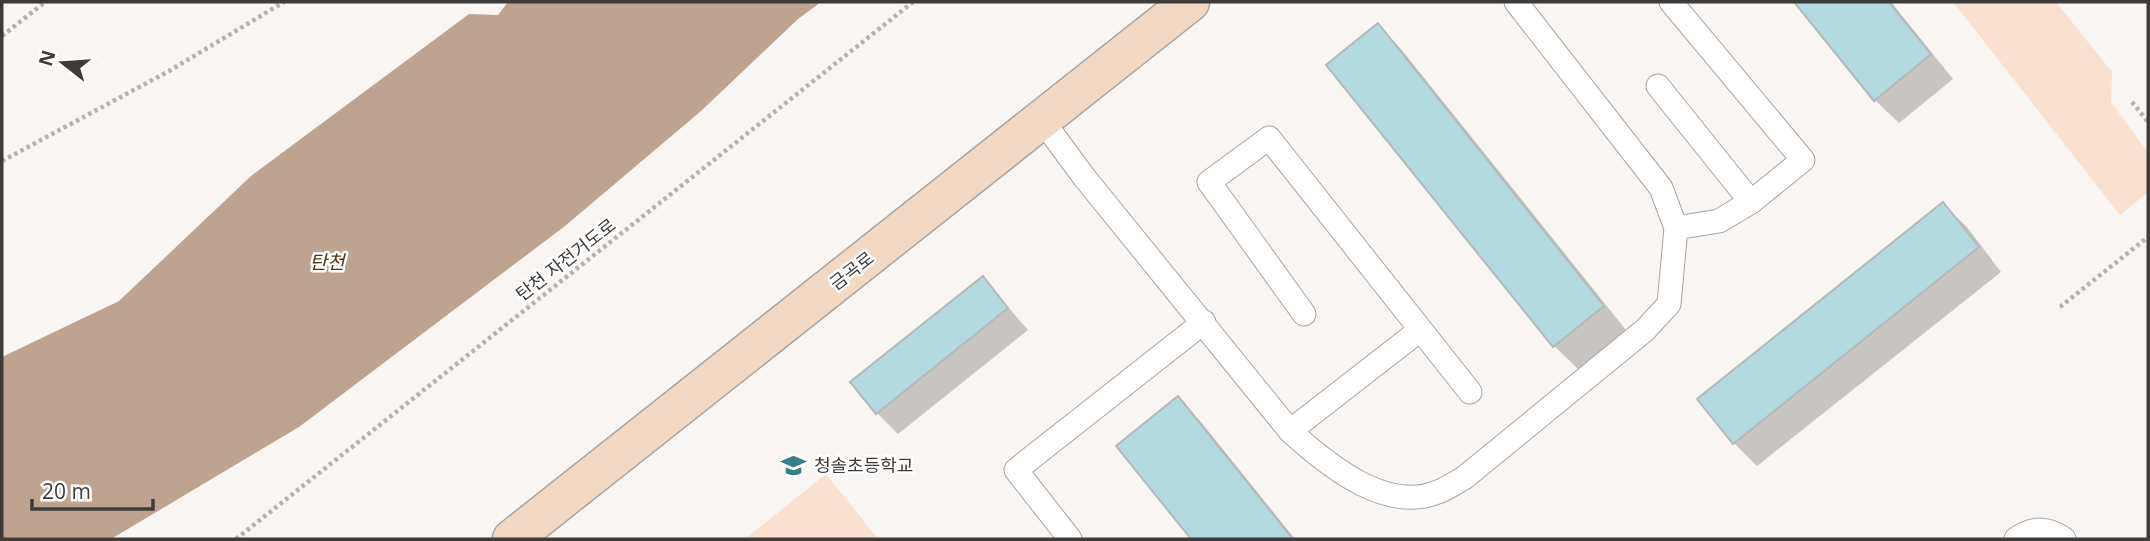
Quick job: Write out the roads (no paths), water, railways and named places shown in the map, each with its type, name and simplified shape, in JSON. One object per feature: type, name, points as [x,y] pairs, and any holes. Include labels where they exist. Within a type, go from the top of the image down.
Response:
[{"type":"main road","name":"금곡로","points":[[512,539],[1190,2]]},
{"type":"lane","points":[[1042,120],[1084,177],[1290,431],[1320,458],[1358,483],[1405,498],[1434,494],[1464,478],[1645,330],[1669,304],[1676,228],[1661,188],[1516,2]]},
{"type":"lane","points":[[1671,2],[1803,160],[1751,202],[1719,221],[1676,228]]},
{"type":"lane","points":[[1658,86],[1751,202]]},
{"type":"lane","points":[[1304,314],[1209,182],[1269,138],[1470,392]]},
{"type":"lane","points":[[1070,539],[1016,470],[1204,322]]},
{"type":"lane","points":[[1290,431],[1420,330]]},
{"type":"lane","points":[[2016,539],[2026,532],[2043,528],[2064,539]]},
{"type":"water","name":"탄천","points":[[508,2],[821,2],[798,19],[701,111],[565,226],[299,427],[111,539],[2,539],[2,357],[119,301],[251,176],[469,14],[498,15]]},
{"type":"place","name":"청솔초등학교","points":[[794,466]]}]
